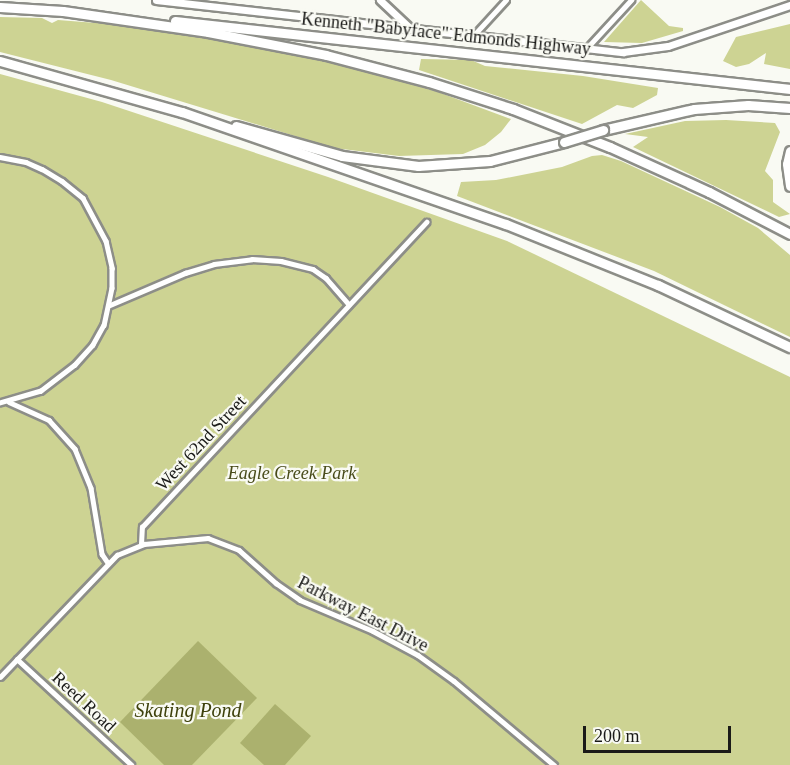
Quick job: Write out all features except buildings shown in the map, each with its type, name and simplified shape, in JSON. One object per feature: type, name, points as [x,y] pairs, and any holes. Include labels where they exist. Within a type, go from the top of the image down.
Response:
[{"type":"highway","points":[[0,7],[63,11],[240,37],[326,55],[429,82],[513,109],[610,147],[709,192],[790,234]]},
{"type":"highway","name":"Kenneth \"Babyface\" Edmonds Highway","points":[[63,11],[237,27],[790,89]]},
{"type":"highway","points":[[0,61],[342,156],[392,165],[436,166],[504,159],[661,115],[703,108],[748,105],[790,108]]},
{"type":"highway","points":[[182,112],[559,243],[666,288],[790,347]]},
{"type":"highway","points":[[790,151],[787,169],[790,186]]},
{"type":"main road","points":[[156,0],[472,37],[627,52],[659,49],[790,5]]},
{"type":"main road","points":[[380,0],[412,30]]},
{"type":"street","points":[[472,37],[506,0]]},
{"type":"street","points":[[585,49],[631,0]]},
{"type":"street","points":[[0,157],[26,162],[51,173],[74,189],[87,204],[101,228],[112,273],[110,305],[98,337],[75,365],[41,391],[0,403]]},
{"type":"street","name":"West 62nd Street","points":[[141,544],[139,533],[142,527],[426,222]]},
{"type":"street","points":[[110,305],[185,273],[214,264],[252,260],[281,261],[313,269],[326,278],[349,304]]},
{"type":"street","points":[[9,402],[49,420],[75,449],[89,482],[102,553],[108,563]]},
{"type":"street","name":"Parkway East Drive","points":[[141,544],[199,537],[232,546],[300,600],[378,633],[429,663],[554,765]]},
{"type":"street","points":[[0,677],[108,563],[125,550],[141,544]]},
{"type":"street","name":"Reed Road","points":[[17,659],[132,765]]},
{"type":"green space","points":[[641,0],[669,26],[683,28],[683,31],[642,43],[604,42]]},
{"type":"green space","points":[[0,17],[42,18],[52,23],[58,20],[109,24],[271,48],[342,64],[438,92],[511,119],[501,132],[485,145],[463,154],[399,156],[334,148],[111,80],[0,52]]},
{"type":"green space","points":[[790,24],[790,69],[764,64],[766,53],[749,64],[736,67],[723,61],[736,37]]},
{"type":"green space","points":[[421,59],[471,60],[485,66],[583,76],[658,88],[657,95],[633,108],[617,105],[582,124],[419,70]]},
{"type":"green space","name":"Eagle Creek Park","points":[[0,74],[102,102],[328,177],[507,241],[790,377],[790,765],[0,765]]},
{"type":"green space","points":[[726,120],[775,123],[780,132],[765,171],[773,180],[773,202],[790,214],[779,217],[633,147],[648,137],[625,134],[685,121]]},
{"type":"green space","points":[[602,155],[621,161],[720,207],[758,228],[790,255],[790,337],[654,271],[457,196],[461,182],[496,180],[562,167],[592,156]]},
{"type":"water","name":"Skating Pond","points":[[198,641],[257,698],[192,765],[164,765],[120,722]]},
{"type":"water","points":[[275,704],[311,736],[285,765],[264,765],[240,743]]}]
